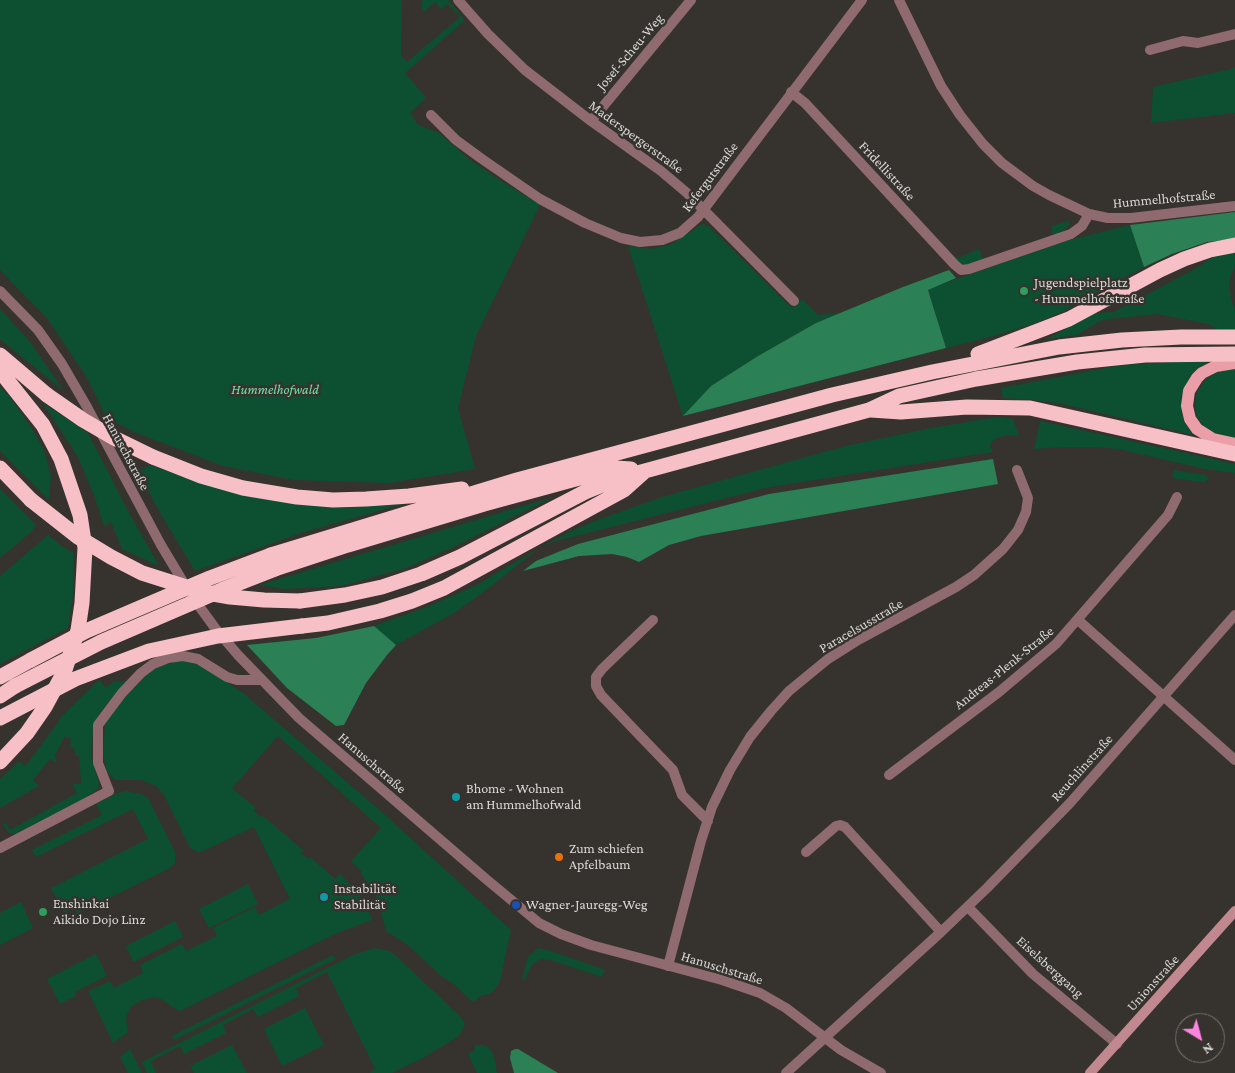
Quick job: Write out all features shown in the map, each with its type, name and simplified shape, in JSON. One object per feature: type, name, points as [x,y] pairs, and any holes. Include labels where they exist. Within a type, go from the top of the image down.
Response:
[{"type":"highway","points":[[932,372],[1068,319],[1184,259],[1210,250],[1235,245]]},
{"type":"highway","points":[[0,696],[15,686],[110,638],[224,589],[273,562],[517,480],[832,395],[1011,355],[1104,342],[1181,338],[1235,338]]},
{"type":"highway","points":[[0,468],[31,500],[78,537],[142,573],[202,592],[230,597],[300,601],[345,596],[382,587],[421,574],[460,557],[585,492],[619,478],[869,410],[899,396],[976,379],[1040,368],[1145,355],[1235,354]]},
{"type":"highway","points":[[0,355],[47,395],[106,434],[153,457],[202,476],[243,488],[334,500],[409,496],[517,480]]},
{"type":"highway","points":[[0,371],[43,425],[61,459],[80,515],[85,562],[78,630],[65,670],[45,707],[27,733],[0,762]]},
{"type":"highway","points":[[869,410],[901,412],[968,407],[1030,408],[1235,454]]},
{"type":"highway","points":[[0,677],[94,628],[210,578],[607,470],[616,468],[646,470]]},
{"type":"highway","points":[[0,718],[75,679],[149,651],[218,636],[328,623],[380,611],[412,601],[444,588],[624,490],[646,470]]},
{"type":"main road","points":[[1235,364],[1216,366],[1196,378],[1189,391],[1187,406],[1190,419],[1197,429],[1213,439],[1235,444]]},
{"type":"main road","name":"Unionstraße","points":[[1090,1073],[1235,911]]},
{"type":"street","name":"Maderspergerstraße","points":[[458,0],[512,58],[547,88],[676,182],[794,301]]},
{"type":"street","name":"Josef-Scheu-Weg","points":[[591,121],[691,0]]},
{"type":"street","name":"Kefergutstraße","points":[[431,115],[456,140],[517,184],[585,224],[613,236],[640,242],[662,240],[686,229],[703,209],[862,0]]},
{"type":"street","name":"Hummelhofstraße","points":[[899,0],[941,86],[960,115],[976,136],[1002,163],[1033,186],[1089,214],[1108,218],[1130,218],[1235,206]]},
{"type":"street","points":[[1150,50],[1183,41],[1198,43],[1235,34]]},
{"type":"street","name":"Fridellistraße","points":[[791,92],[805,103],[961,270],[969,269],[1071,234],[1082,226],[1089,214]]},
{"type":"street","name":"Hanuschstraße","points":[[0,291],[38,330],[62,364],[161,545],[191,595],[215,628],[260,680],[299,718],[539,923],[583,943],[722,980],[760,993],[786,1008],[824,1038],[881,1073]]},
{"type":"street","name":"Paracelsusstraße","points":[[668,966],[708,821],[730,770],[750,737],[789,691],[821,664],[842,650],[956,588],[982,568],[1008,544],[1021,525],[1027,506],[1025,489],[1017,470]]},
{"type":"street","name":"Andreas-Plenk-Straße","points":[[889,775],[1035,663],[1056,644],[1168,515],[1177,497]]},
{"type":"street","name":"Reuchlinstraße","points":[[786,1073],[968,907],[1070,803],[1235,615]]},
{"type":"street","points":[[653,620],[602,669],[596,677],[596,686],[601,694],[674,770],[682,796],[708,821]]},
{"type":"street","points":[[1078,620],[1235,760]]},
{"type":"street","points":[[0,848],[109,791],[98,763],[98,725],[122,693],[141,673],[153,664],[168,658],[183,656],[198,659],[227,677],[237,680],[260,680]]},
{"type":"street","points":[[806,852],[836,826],[846,827],[941,932]]},
{"type":"street","name":"Eiselsberggang","points":[[968,907],[1033,974],[1117,1044]]},
{"type":"green space","name":"Hummelhofwald","points":[[0,0],[402,0],[401,56],[407,62],[460,17],[448,4],[441,9],[435,2],[424,12],[422,0],[448,0],[465,20],[405,73],[426,98],[410,113],[418,125],[439,133],[469,159],[540,205],[476,336],[458,408],[475,469],[389,483],[294,480],[223,466],[134,432],[106,417],[86,376],[47,318],[0,270]]},
{"type":"green space","points":[[1235,68],[1235,113],[1151,123],[1153,87]]},
{"type":"green space","points":[[1235,212],[1235,239],[1207,242],[1172,254],[1144,267],[1130,225]]},
{"type":"green space","points":[[1069,221],[1069,225],[1063,232],[1053,236],[1051,226]]},
{"type":"green space","points":[[702,224],[708,226],[792,308],[802,299],[818,315],[840,313],[816,323],[758,356],[711,386],[683,416],[628,246],[651,249],[672,244]]},
{"type":"green space","points":[[1130,225],[1144,267],[1062,312],[1033,324],[946,348],[928,289],[1066,241]]},
{"type":"green space","points":[[979,249],[983,259],[966,265],[960,264],[956,259]]},
{"type":"green space","points":[[1235,251],[1235,265],[1229,287],[1235,310],[1235,330],[1219,330],[1208,324],[1158,314],[1107,319],[1100,321],[1077,335],[1046,339],[1096,313],[1114,312],[1195,269],[1214,256]]},
{"type":"green space","points":[[949,270],[956,278],[928,290],[946,348],[683,416],[711,386],[758,356],[816,323]]},
{"type":"green space","points":[[0,309],[30,342],[64,391],[0,339]]},
{"type":"green space","points":[[1211,360],[1190,376],[1181,396],[1184,422],[1193,435],[1063,404],[1003,398],[1001,388],[1122,365]]},
{"type":"green space","points":[[1235,368],[1235,439],[1209,431],[1197,417],[1195,407],[1197,392],[1207,378],[1218,372]]},
{"type":"green space","points":[[0,387],[10,397],[34,432],[45,453],[51,477],[49,500],[0,451]]},
{"type":"green space","points":[[43,403],[88,433],[159,566],[122,549],[111,522],[104,526],[94,495],[78,457]]},
{"type":"green space","points":[[998,417],[1013,419],[1019,435],[1003,436],[993,440],[990,446],[993,452],[770,487],[556,541],[539,548],[569,532],[600,519],[662,497],[846,446],[931,428]]},
{"type":"green space","points":[[1040,421],[1235,464],[1235,473],[1205,469],[1118,449],[1066,447],[1034,449]]},
{"type":"green space","points":[[993,459],[998,484],[701,536],[669,545],[639,562],[612,554],[579,556],[523,571],[536,561],[578,544],[769,494]]},
{"type":"green space","points":[[150,465],[216,488],[410,502],[301,533],[195,571],[138,472]]},
{"type":"green space","points":[[1174,470],[1205,475],[1209,478],[1205,482],[1175,479],[1172,475]]},
{"type":"green space","points":[[0,489],[36,525],[31,532],[0,558]]},
{"type":"green space","points":[[553,497],[456,546],[406,568],[341,586],[285,589],[259,585]]},
{"type":"green space","points":[[48,535],[73,552],[73,595],[68,628],[0,664],[0,576]]},
{"type":"green space","points":[[539,548],[454,613],[396,645],[374,626],[424,608],[475,586]]},
{"type":"green space","points":[[374,626],[396,645],[366,683],[344,725],[336,726],[287,688],[247,645],[316,638]]},
{"type":"green space","points":[[176,661],[196,663],[243,693],[383,813],[511,930],[500,981],[494,991],[480,996],[475,1002],[469,999],[409,946],[386,931],[377,899],[361,874],[362,872],[351,861],[381,828],[278,736],[232,788],[256,808],[254,811],[261,817],[263,816],[303,850],[301,853],[308,859],[310,857],[335,879],[340,874],[365,902],[372,920],[337,933],[180,1011],[155,997],[142,1000],[129,1010],[126,1018],[128,1032],[113,1043],[88,991],[110,981],[114,988],[143,973],[140,965],[182,944],[186,951],[217,936],[213,928],[255,907],[259,915],[290,899],[254,827],[201,852],[197,852],[190,848],[164,795],[156,786],[141,780],[116,780],[107,773],[103,754],[105,723],[131,690],[145,676],[156,668]]},
{"type":"green space","points":[[99,680],[106,688],[113,682],[127,681],[101,711],[93,726],[91,756],[99,783],[98,789],[84,799],[15,834],[9,833],[3,824],[6,823],[10,830],[77,793],[73,786],[74,784],[81,783],[79,756],[76,756],[74,748],[70,747],[71,739],[65,736],[55,755],[57,763],[50,759],[33,780],[39,786],[0,808],[0,779],[20,761],[24,766],[27,764],[61,717]]},
{"type":"green space","points":[[126,791],[141,794],[148,798],[175,852],[175,863],[170,868],[77,914],[74,908],[64,913],[51,888],[148,839],[133,809],[36,857],[32,850],[102,815],[96,804]]},
{"type":"green space","points":[[248,884],[258,904],[209,928],[199,909]]},
{"type":"green space","points":[[21,902],[33,928],[0,945],[0,913]]},
{"type":"green space","points":[[175,921],[183,937],[133,962],[126,946]]},
{"type":"green space","points":[[374,948],[390,951],[461,1017],[465,1024],[459,1036],[423,1058],[392,1073],[370,1073],[375,1068],[327,972],[296,988],[299,996],[258,1017],[253,1009],[223,1025],[226,1033],[184,1054],[180,1046],[151,1061],[156,1073],[147,1073],[142,1062],[353,955]]},
{"type":"green space","points":[[538,948],[605,970],[602,977],[550,960],[541,959],[534,963],[525,980],[522,979],[528,957]]},
{"type":"green space","points":[[96,954],[107,976],[75,992],[76,996],[60,1004],[47,979]]},
{"type":"green space","points":[[333,955],[336,959],[174,1040],[172,1036]]},
{"type":"green space","points":[[305,1008],[324,1045],[282,1066],[264,1029]]},
{"type":"green space","points":[[232,1045],[247,1073],[194,1073],[190,1066]]},
{"type":"green space","points":[[483,1045],[490,1049],[494,1056],[497,1073],[477,1073],[468,1054],[475,1050],[474,1046]]},
{"type":"green space","points":[[130,1049],[142,1073],[128,1073],[120,1057]]},
{"type":"green space","points":[[515,1049],[558,1073],[514,1073],[510,1058],[511,1051]]},
{"type":"place","name":"Jugendspielplatz - Hummelhofstraße","points":[[1024,291]]},
{"type":"place","name":"Bhome - Wohnen am Hummelhofwald","points":[[456,797]]},
{"type":"place","name":"Zum schiefen Apfelbaum","points":[[559,857]]},
{"type":"place","name":"Instabilität Stabilität","points":[[324,897]]},
{"type":"place","name":"Wagner-Jauregg-Weg","points":[[516,905]]},
{"type":"place","name":"Enshinkai Aikido Dojo Linz","points":[[43,912]]}]
